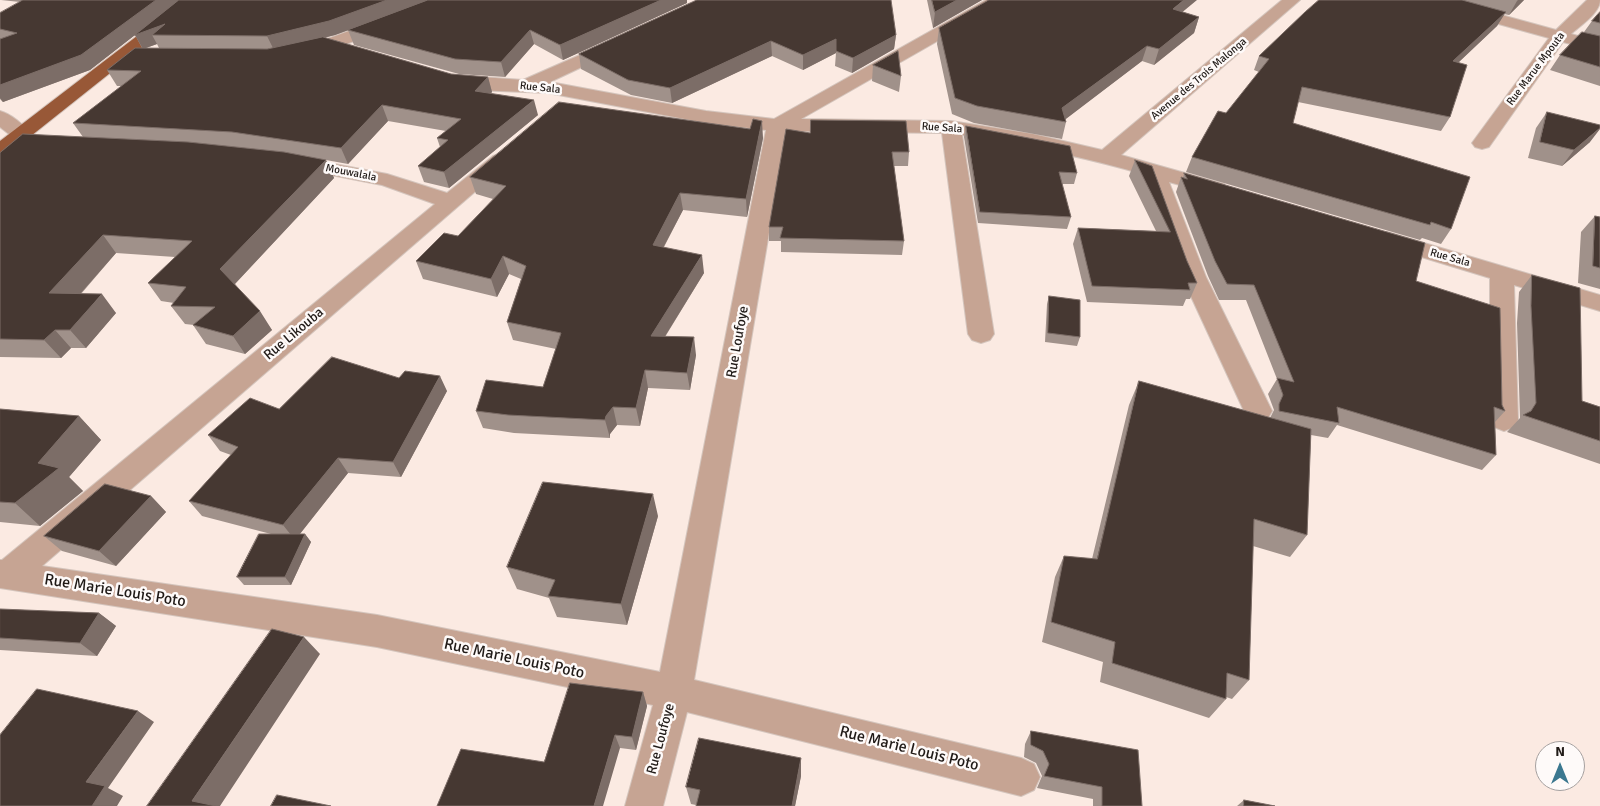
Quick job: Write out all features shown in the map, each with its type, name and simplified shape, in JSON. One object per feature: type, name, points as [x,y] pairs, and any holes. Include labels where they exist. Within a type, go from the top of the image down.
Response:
[{"type":"highway","points":[[17,143],[121,56],[194,0]]},
{"type":"street","points":[[284,56],[306,53],[449,0]]},
{"type":"street","points":[[777,125],[998,0]]},
{"type":"street","name":"Avenue des Trois Malonga","points":[[1106,157],[1292,0]]},
{"type":"street","points":[[1429,0],[1600,47]]},
{"type":"street","name":"Rue Marue Mpouta","points":[[1482,143],[1559,36],[1589,9],[1595,0]]},
{"type":"street","points":[[528,85],[633,36]]},
{"type":"street","points":[[329,45],[356,52]]},
{"type":"street","points":[[121,56],[150,56]]},
{"type":"street","name":"Rue Sala","points":[[437,75],[456,82],[528,85],[706,117],[777,125],[951,127],[1033,140],[1106,157],[1240,196]]},
{"type":"street","points":[[557,112],[579,93]]},
{"type":"street","points":[[0,117],[17,143]]},
{"type":"street","name":"Rue Loufoye","points":[[644,806],[674,692],[777,125]]},
{"type":"street","points":[[951,127],[981,334]]},
{"type":"street","name":"Rue Likouba","points":[[4,574],[519,144]]},
{"type":"street","name":"Mouwalala","points":[[276,160],[387,180],[451,202]]},
{"type":"street","points":[[1155,172],[1194,277],[1258,411]]},
{"type":"street","name":"Rue Sala","points":[[1371,235],[1600,303]]},
{"type":"street","points":[[1502,273],[1504,420]]},
{"type":"street","name":"Rue Marie Louis Poto","points":[[4,574],[377,631],[674,692],[1021,776]]},
{"type":"building","points":[[23,0],[156,0],[81,55],[0,85],[0,39],[17,33],[0,29],[0,13]]},
{"type":"building","points":[[179,0],[387,0],[329,21],[267,36],[152,35],[165,24],[135,35]]},
{"type":"building","points":[[428,0],[661,0],[560,45],[530,30],[501,62],[455,59],[348,30]]},
{"type":"building","points":[[697,0],[891,0],[896,35],[853,58],[836,51],[836,39],[803,55],[771,41],[670,88],[628,80],[579,54]]},
{"type":"building","points":[[932,0],[957,0],[935,12]]},
{"type":"building","points":[[989,0],[1184,0],[1173,9],[1199,17],[1159,49],[1147,46],[1062,108],[1066,122],[977,106],[955,98],[939,28]]},
{"type":"building","points":[[1319,0],[1462,0],[1506,12],[1453,61],[1467,65],[1450,117],[1302,87],[1293,123],[1470,177],[1451,229],[1431,222],[1430,225],[1192,157],[1218,111],[1226,113],[1269,59],[1259,56]]},
{"type":"building","points":[[1600,12],[1600,23],[1592,21]]},
{"type":"building","points":[[1582,32],[1600,36],[1600,67],[1560,55]]},
{"type":"building","points":[[323,37],[451,74],[488,77],[475,91],[534,100],[444,172],[418,166],[448,140],[437,138],[461,119],[382,105],[341,148],[232,132],[73,123],[141,71],[107,70],[135,48],[267,49]]},
{"type":"building","points":[[898,51],[901,76],[873,65]]},
{"type":"building","points":[[559,102],[750,129],[753,119],[762,121],[746,199],[680,193],[653,245],[702,255],[651,336],[694,337],[687,373],[645,370],[636,408],[613,407],[605,420],[508,415],[476,411],[486,380],[543,387],[561,333],[507,322],[526,266],[503,256],[491,279],[416,261],[444,233],[458,236],[506,186],[470,177]]},
{"type":"building","points":[[1547,112],[1600,125],[1600,128],[1574,150],[1540,142]]},
{"type":"building","points":[[811,120],[906,121],[909,152],[892,152],[904,241],[780,238],[783,227],[769,227],[786,129],[810,133]]},
{"type":"building","points":[[966,126],[1070,146],[1077,173],[1059,172],[1071,217],[980,212]]},
{"type":"building","points":[[23,134],[188,142],[284,152],[326,160],[220,269],[260,311],[233,336],[193,325],[215,307],[171,306],[186,287],[148,283],[192,241],[103,235],[49,293],[102,294],[70,330],[55,330],[44,340],[0,339],[0,153]]},
{"type":"building","points":[[1135,160],[1152,166],[1197,283],[1188,283],[1190,290],[1092,286],[1078,228],[1170,232]]},
{"type":"building","points":[[1184,173],[1425,243],[1416,281],[1500,308],[1502,405],[1505,411],[1494,407],[1496,455],[1337,407],[1339,423],[1279,411],[1279,404],[1283,395],[1277,378],[1294,382],[1254,285],[1227,284],[1215,261],[1181,177],[1187,179]]},
{"type":"building","points":[[1595,216],[1600,217],[1600,268],[1593,266]]},
{"type":"building","points":[[1532,275],[1580,288],[1582,401],[1600,407],[1600,441],[1523,415],[1531,411],[1536,403],[1531,306]]},
{"type":"building","points":[[1049,296],[1080,300],[1080,337],[1048,333]]},
{"type":"building","points":[[332,357],[399,378],[405,371],[440,376],[393,462],[338,458],[283,525],[189,501],[238,447],[208,435],[250,398],[279,409]]},
{"type":"building","points":[[1139,381],[1311,429],[1307,535],[1254,519],[1249,680],[1227,673],[1226,699],[1112,663],[1115,642],[1051,622],[1064,556],[1097,559]]},
{"type":"building","points":[[0,409],[79,416],[38,463],[59,468],[15,503],[0,502]]},
{"type":"building","points":[[543,482],[653,494],[621,604],[548,596],[555,580],[507,567]]},
{"type":"building","points":[[105,484],[151,496],[99,551],[44,536]]},
{"type":"building","points":[[259,534],[305,534],[285,577],[237,577]]},
{"type":"building","points":[[0,609],[99,613],[80,643],[0,638]]},
{"type":"building","points":[[272,629],[304,637],[192,801],[216,806],[147,806]]},
{"type":"building","points":[[570,683],[643,692],[632,737],[615,735],[594,806],[437,806],[461,749],[544,762]]},
{"type":"building","points":[[37,689],[138,711],[86,782],[105,786],[92,806],[0,806],[0,735]]},
{"type":"building","points":[[1031,731],[1138,750],[1142,806],[1102,806],[1102,787],[1044,776],[1049,764],[1043,751],[1031,745]]},
{"type":"building","points":[[699,738],[801,758],[792,806],[696,806],[700,790],[686,787]]},
{"type":"building","points":[[277,795],[331,806],[271,806]]},
{"type":"building","points":[[1244,800],[1275,806],[1244,806]]}]
